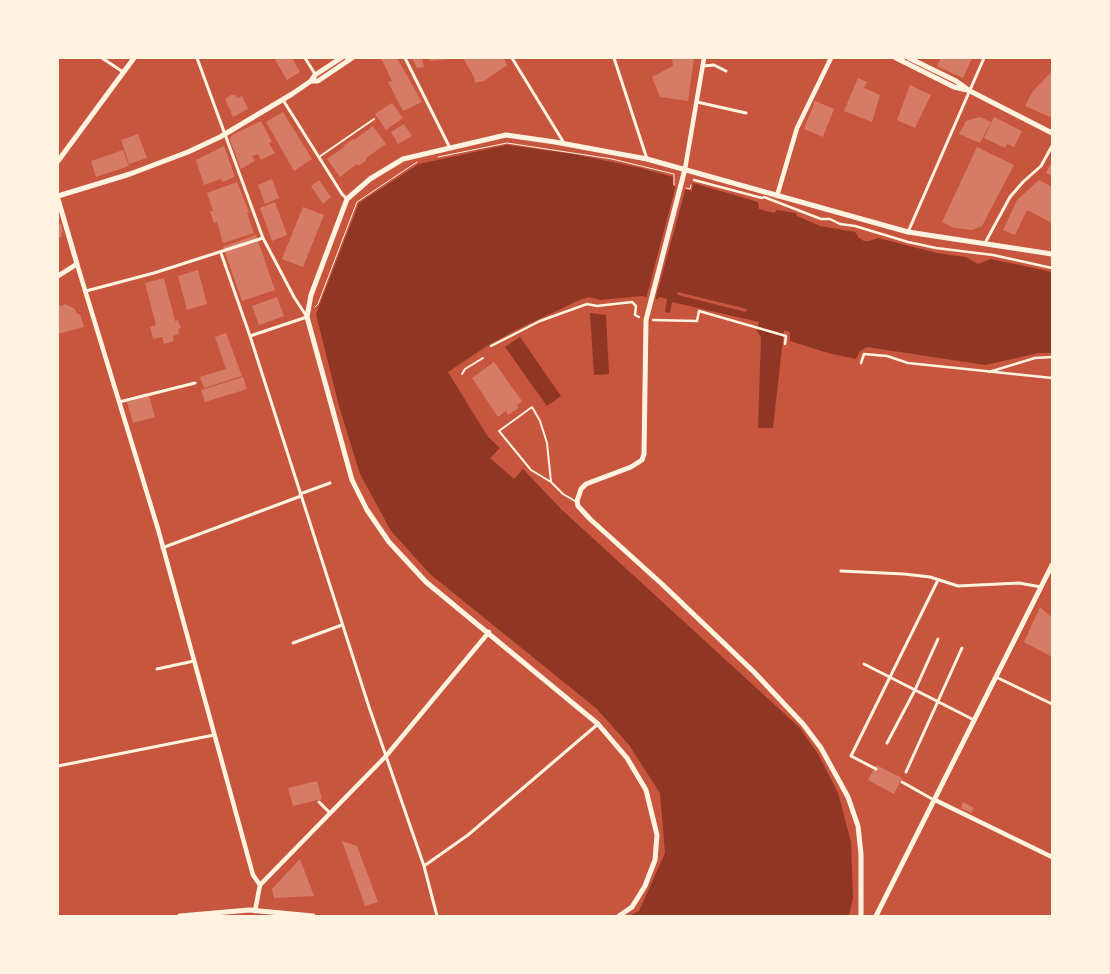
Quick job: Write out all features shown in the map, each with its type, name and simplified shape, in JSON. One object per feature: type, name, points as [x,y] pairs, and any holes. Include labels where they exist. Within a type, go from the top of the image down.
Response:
[{"type":"main road","points":[[58,161],[134,58]]},
{"type":"main road","points":[[58,276],[77,264],[58,198],[188,152],[225,134],[283,100],[341,58]]},
{"type":"main road","points":[[311,81],[318,81],[352,58]]},
{"type":"main road","points":[[896,58],[954,87],[970,91]]},
{"type":"main road","points":[[909,58],[1052,133]]},
{"type":"main road","points":[[619,916],[632,907],[645,886],[655,860],[657,835],[646,790],[627,758],[598,724],[426,582],[389,542],[367,510],[352,480],[307,317],[311,295],[347,199],[370,180],[403,159],[506,135],[647,159],[908,232],[1052,254]]},
{"type":"main road","points":[[685,170],[683,186],[649,303],[644,337],[644,454],[642,460],[631,468],[586,484],[581,489],[577,501],[582,511],[590,519],[663,585],[754,672],[803,724],[821,748],[848,797],[858,826],[861,854],[860,916]]},
{"type":"main road","points":[[876,916],[1052,565]]},
{"type":"main road","points":[[180,916],[255,911],[313,916]]},
{"type":"street","points":[[102,58],[124,72]]},
{"type":"street","points":[[197,58],[263,238],[294,297],[307,317],[250,336]]},
{"type":"street","points":[[305,58],[318,81]]},
{"type":"street","points":[[405,58],[450,148]]},
{"type":"street","points":[[512,58],[564,144]]},
{"type":"street","points":[[614,58],[647,159]]},
{"type":"street","points":[[685,170],[704,58]]},
{"type":"street","points":[[777,196],[797,128],[830,58]]},
{"type":"street","points":[[908,232],[984,58]]},
{"type":"street","points":[[702,66],[714,64],[726,71]]},
{"type":"street","points":[[283,100],[347,199]]},
{"type":"street","points":[[697,102],[746,113]]},
{"type":"street","points":[[985,243],[1010,197],[1041,166],[1052,146]]},
{"type":"street","points":[[693,181],[778,201],[780,204],[821,219],[830,219],[840,224],[855,226],[936,248],[993,255],[1052,268]]},
{"type":"street","points":[[86,291],[221,253],[263,238]]},
{"type":"street","points":[[221,253],[250,336],[342,624],[424,866],[437,916]]},
{"type":"street","points":[[77,264],[162,548],[254,876],[260,885]]},
{"type":"street","points":[[491,346],[540,322],[587,304],[597,306],[632,302],[636,306],[635,315],[639,317]]},
{"type":"street","points":[[653,320],[697,321],[699,311],[786,336],[786,344]]},
{"type":"street","points":[[861,363],[864,354],[887,356],[908,363],[1052,378]]},
{"type":"street","points":[[988,372],[1035,358],[1052,357]]},
{"type":"street","points":[[119,402],[194,383]]},
{"type":"street","points":[[162,548],[330,483]]},
{"type":"street","points":[[841,571],[930,577],[958,586],[1018,583],[1042,587]]},
{"type":"street","points":[[876,769],[851,756],[938,580]]},
{"type":"street","points":[[293,643],[342,624]]},
{"type":"street","points":[[255,911],[260,885],[386,756],[488,632]]},
{"type":"street","points":[[887,743],[915,690],[938,639]]},
{"type":"street","points":[[906,772],[962,648]]},
{"type":"street","points":[[157,669],[194,661]]},
{"type":"street","points":[[864,664],[974,720]]},
{"type":"street","points":[[996,677],[1052,704]]},
{"type":"street","points":[[424,866],[468,835],[598,724]]},
{"type":"street","points":[[58,766],[215,734]]},
{"type":"street","points":[[902,782],[1052,857]]},
{"type":"street","points":[[319,802],[330,813]]},
{"type":"lane","points":[[320,157],[374,119]]},
{"type":"lane","points":[[462,374],[483,358]]},
{"type":"lane","points":[[551,482],[547,443],[540,420],[532,407],[499,431],[531,470],[551,482],[567,498],[577,501]]},
{"type":"path","points":[[436,158],[507,143],[612,159],[674,174],[674,185]]},
{"type":"path","points":[[307,317],[318,304],[357,202],[419,161]]},
{"type":"path","points":[[683,186],[690,189],[693,181]]},
{"type":"shaded area","points":[[507,145],[573,154],[641,168],[673,177],[673,186],[692,191],[693,183],[758,202],[759,209],[774,213],[777,210],[796,213],[797,216],[820,226],[855,232],[864,241],[878,238],[937,253],[966,257],[978,264],[991,259],[1052,272],[1052,353],[1039,353],[985,365],[867,347],[860,351],[856,359],[828,353],[790,341],[790,332],[784,330],[773,428],[758,428],[761,337],[757,331],[759,322],[672,302],[670,313],[665,312],[667,299],[659,297],[658,299],[642,296],[600,300],[589,297],[582,299],[490,344],[448,372],[488,437],[500,448],[490,458],[514,479],[523,469],[561,509],[800,728],[818,754],[838,793],[851,842],[853,898],[849,916],[630,916],[639,911],[665,853],[660,793],[629,745],[597,709],[430,574],[391,531],[360,474],[339,406],[316,314],[359,203],[419,164]]},
{"type":"shaded area","points":[[590,313],[606,315],[609,374],[594,375]]},
{"type":"shaded area","points":[[520,337],[561,396],[547,406],[505,347]]},
{"type":"pier","points":[[676,185],[686,187],[655,301],[646,299]]},
{"type":"pier","points":[[677,292],[747,309],[746,312],[678,295]]},
{"type":"building","points":[[274,58],[292,58],[300,72],[287,80]]},
{"type":"building","points":[[381,58],[397,58],[422,102],[403,111],[388,82],[392,81]]},
{"type":"building","points":[[412,58],[422,58],[424,67],[417,68]]},
{"type":"building","points":[[429,58],[449,58],[449,59],[430,61]]},
{"type":"building","points":[[463,58],[504,58],[507,65],[484,81],[475,83],[474,77]]},
{"type":"building","points":[[672,58],[694,58],[688,101],[660,97],[652,77],[673,66]]},
{"type":"building","points":[[941,58],[972,58],[963,78],[937,66]]},
{"type":"building","points":[[1052,71],[1052,114],[1050,117],[1025,106],[1033,91]]},
{"type":"building","points":[[858,78],[867,82],[864,88],[880,95],[872,122],[844,111]]},
{"type":"building","points":[[910,85],[931,95],[915,128],[897,120]]},
{"type":"building","points":[[235,95],[238,98],[242,96],[248,109],[233,117],[225,99]]},
{"type":"building","points":[[815,101],[834,109],[823,137],[804,129]]},
{"type":"building","points":[[392,103],[403,118],[386,130],[375,114]]},
{"type":"building","points":[[283,112],[312,159],[294,171],[266,122]]},
{"type":"building","points":[[980,117],[991,122],[980,143],[959,134],[966,121]]},
{"type":"building","points":[[994,117],[1022,131],[1014,147],[1007,144],[1005,148],[984,138]]},
{"type":"building","points":[[261,121],[272,142],[269,143],[275,153],[261,160],[258,154],[252,156],[255,161],[241,169],[230,140],[232,135]]},
{"type":"building","points":[[404,124],[412,136],[398,144],[391,132]]},
{"type":"building","points":[[373,126],[386,144],[366,158],[363,163],[358,166],[357,164],[340,177],[327,159]]},
{"type":"building","points":[[138,134],[147,158],[129,164],[121,140]]},
{"type":"building","points":[[224,146],[235,177],[222,182],[221,179],[204,185],[196,160]]},
{"type":"building","points":[[977,147],[1014,165],[982,226],[972,230],[954,228],[942,222]]},
{"type":"building","points":[[123,150],[129,166],[96,177],[91,161]]},
{"type":"building","points":[[1052,161],[1052,176],[1046,173]]},
{"type":"building","points":[[272,179],[279,198],[265,204],[258,185]]},
{"type":"building","points":[[319,180],[331,197],[323,204],[311,186]]},
{"type":"building","points":[[1039,180],[1052,187],[1052,223],[1027,210],[1015,235],[1003,230],[1017,200]]},
{"type":"building","points":[[237,182],[249,212],[247,213],[254,233],[223,243],[217,222],[214,223],[210,211],[213,211],[207,193]]},
{"type":"building","points":[[275,202],[287,235],[272,241],[260,208]]},
{"type":"building","points":[[303,207],[324,215],[303,267],[282,259]]},
{"type":"building","points":[[61,224],[62,237],[58,238],[58,225]]},
{"type":"building","points":[[256,235],[275,290],[242,301],[223,247]]},
{"type":"building","points":[[198,270],[207,304],[187,310],[178,276]]},
{"type":"building","points":[[164,278],[175,321],[178,320],[181,328],[178,329],[179,334],[173,336],[174,341],[164,344],[162,337],[153,339],[150,327],[156,325],[145,283]]},
{"type":"building","points":[[277,297],[284,316],[259,325],[252,306]]},
{"type":"building","points":[[58,301],[60,306],[65,304],[75,309],[77,314],[80,314],[84,327],[58,334]]},
{"type":"building","points":[[226,333],[242,376],[204,388],[200,377],[226,369],[215,337]]},
{"type":"building","points":[[494,362],[522,401],[517,405],[518,408],[508,415],[506,411],[498,417],[472,378]]},
{"type":"building","points":[[243,377],[247,389],[205,402],[201,390]]},
{"type":"building","points":[[149,396],[155,417],[133,423],[127,402]]},
{"type":"building","points":[[1040,607],[1052,618],[1052,657],[1024,642]]},
{"type":"building","points":[[876,765],[902,778],[894,794],[868,780]]},
{"type":"building","points":[[317,781],[322,799],[293,806],[288,788]]},
{"type":"building","points":[[963,802],[974,808],[971,813],[961,808]]},
{"type":"building","points":[[342,841],[357,846],[378,902],[365,906]]},
{"type":"building","points":[[300,859],[314,896],[274,898],[272,889]]}]
